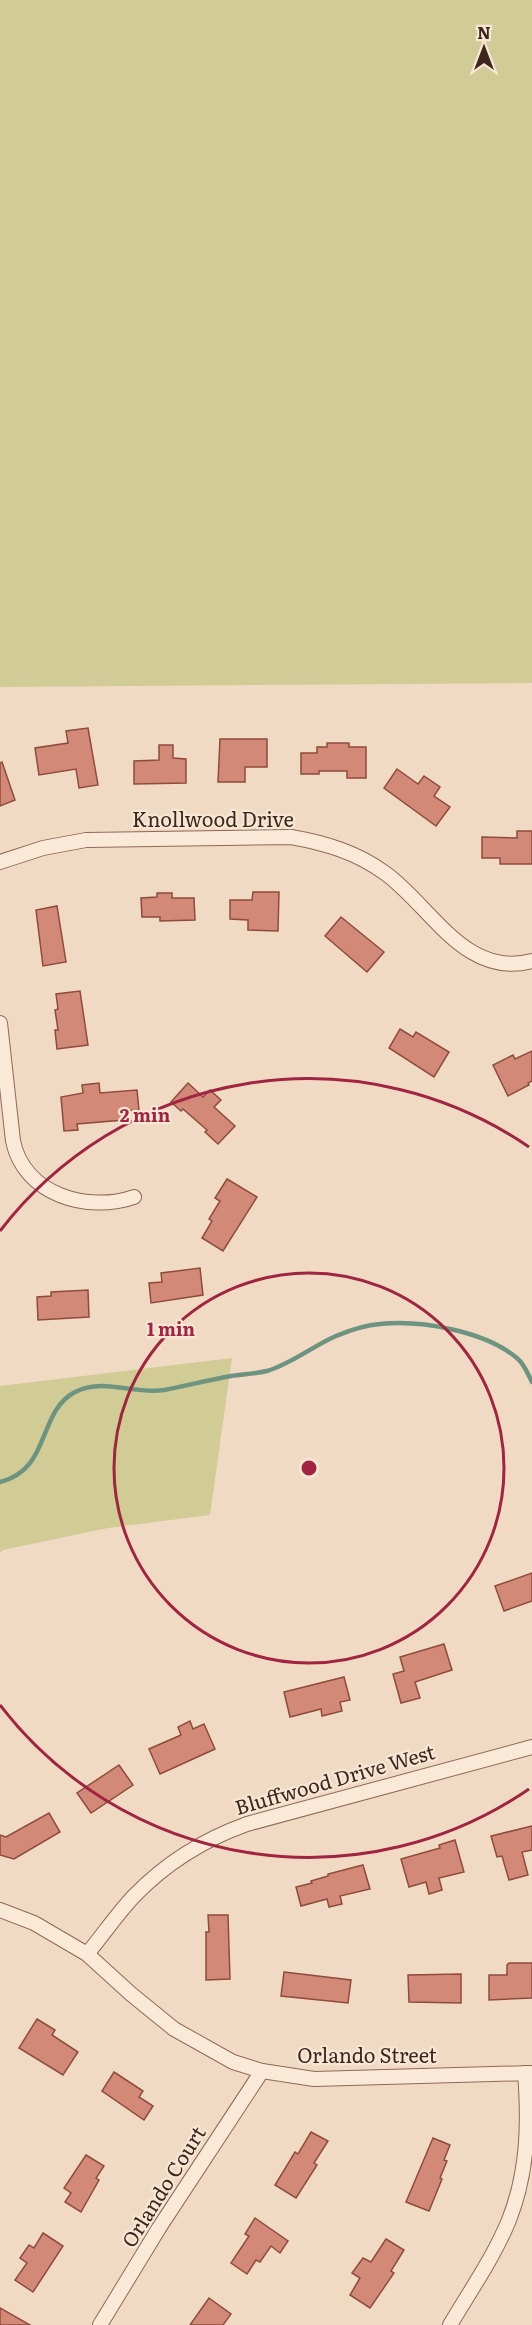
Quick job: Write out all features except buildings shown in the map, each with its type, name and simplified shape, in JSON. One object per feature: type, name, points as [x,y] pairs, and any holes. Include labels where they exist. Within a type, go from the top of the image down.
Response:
[{"type":"street","name":"Knollwood Drive","points":[[0,862],[43,848],[87,840],[291,837],[314,841],[344,849],[384,872],[408,891],[454,939],[471,953],[492,962],[507,964],[532,961]]},
{"type":"street","points":[[0,1023],[13,1141],[16,1153],[25,1168],[48,1189],[76,1201],[105,1204],[134,1197]]},
{"type":"street","name":"Bluffwood Drive West","points":[[87,1954],[146,1886],[187,1854],[226,1832],[247,1824],[532,1747]]},
{"type":"street","name":"Orlando Street","points":[[0,1910],[34,1923],[87,1954],[174,2029],[233,2062],[262,2071],[314,2079],[528,2073]]},
{"type":"street","name":"Orlando Court","points":[[100,2325],[159,2228],[262,2071]]},
{"type":"street","points":[[450,2325],[497,2246],[517,2196],[527,2135],[528,2073]]},
{"type":"shaded area","points":[[0,0],[532,0],[532,683],[0,687]]},
{"type":"shaded area","points":[[232,1358],[210,1515],[108,1528],[3,1550],[0,1553],[0,1386]]},
{"type":"waterway","points":[[0,1482],[16,1476],[28,1466],[36,1454],[54,1413],[63,1401],[75,1392],[97,1386],[164,1390],[267,1371],[285,1364],[336,1336],[369,1326],[396,1323],[433,1326],[489,1341],[518,1359],[532,1382]]}]
